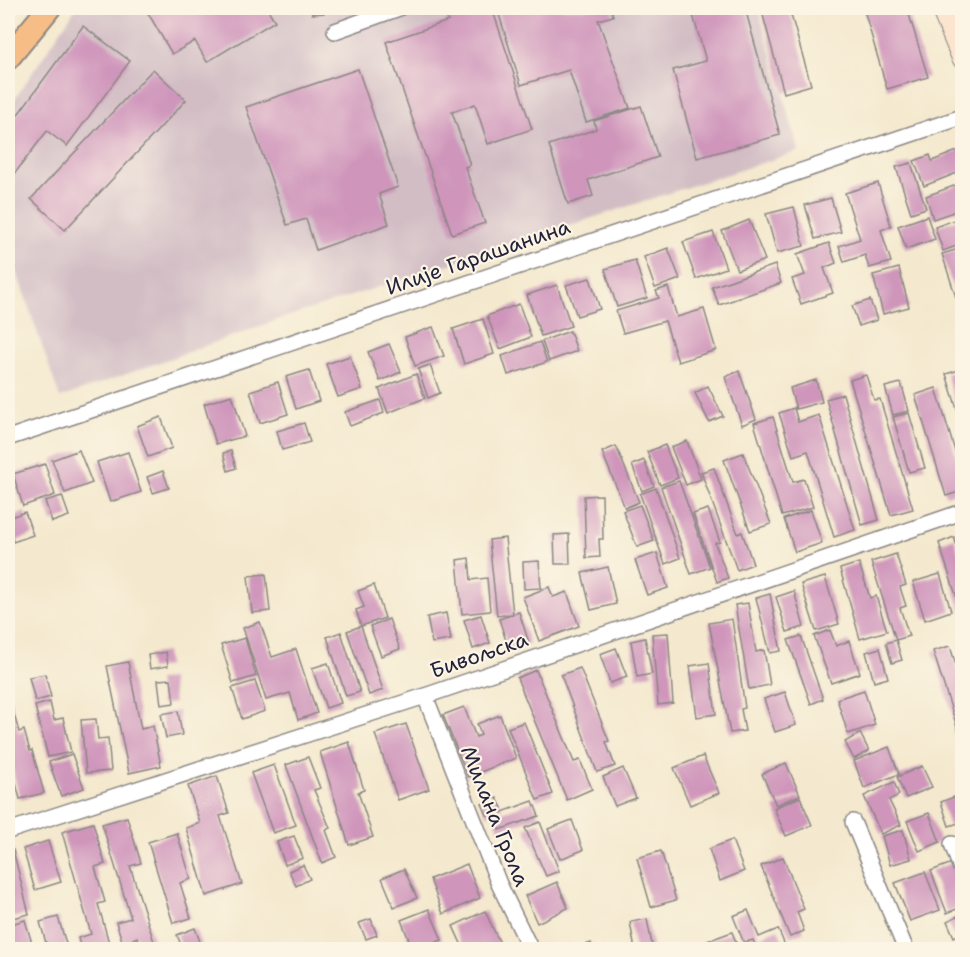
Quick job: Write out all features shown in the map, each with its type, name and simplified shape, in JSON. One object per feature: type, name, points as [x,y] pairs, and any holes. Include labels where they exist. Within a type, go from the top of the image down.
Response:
[{"type":"main road","points":[[8,58],[49,8]]},
{"type":"main road","points":[[941,8],[963,58]]},
{"type":"street","points":[[335,31],[399,8]]},
{"type":"street","name":"Илије Гарашанина","points":[[8,438],[963,117]]},
{"type":"street","name":"Бивољска","points":[[8,831],[425,696],[963,512]]},
{"type":"street","name":"Милана Грола","points":[[425,696],[499,884],[531,950]]},
{"type":"street","points":[[853,822],[906,950]]},
{"type":"street","points":[[952,844],[963,871]]},
{"type":"shaded area","points":[[76,8],[758,8],[799,151],[280,319],[60,398],[8,247],[8,109]]},
{"type":"building","points":[[145,8],[267,8],[275,21],[207,62],[195,41],[172,54]]},
{"type":"building","points":[[312,8],[323,8],[324,13],[312,14]]},
{"type":"building","points":[[443,8],[492,8],[532,129],[488,144],[475,104],[452,112],[470,165],[465,167],[485,223],[452,234],[386,42],[448,21]]},
{"type":"building","points":[[497,8],[611,8],[613,16],[598,20],[630,108],[586,122],[569,70],[521,85]]},
{"type":"building","points":[[691,8],[745,8],[780,135],[697,158],[673,70],[706,61]]},
{"type":"building","points":[[761,8],[789,8],[811,85],[784,93]]},
{"type":"building","points":[[907,8],[928,77],[887,89],[864,10]]},
{"type":"building","points":[[83,26],[130,61],[67,146],[47,131],[9,181],[8,128]]},
{"type":"building","points":[[153,69],[186,100],[65,230],[31,199]]},
{"type":"building","points":[[358,69],[398,187],[379,194],[389,224],[316,250],[306,219],[287,225],[246,107]]},
{"type":"building","points":[[641,106],[658,157],[588,180],[593,196],[568,204],[549,145],[596,129],[594,121]]},
{"type":"building","points":[[962,149],[962,171],[924,186],[914,161],[930,155],[932,161]]},
{"type":"building","points":[[911,163],[926,208],[911,213],[896,167]]},
{"type":"building","points":[[878,183],[891,226],[881,230],[891,262],[869,268],[865,255],[844,262],[839,246],[860,239],[845,193]]},
{"type":"building","points":[[962,183],[962,209],[933,219],[926,196]]},
{"type":"building","points":[[831,198],[841,232],[815,239],[805,205]]},
{"type":"building","points":[[794,207],[804,246],[777,253],[766,214]]},
{"type":"building","points":[[927,216],[935,239],[906,249],[898,226]]},
{"type":"building","points":[[962,217],[962,244],[943,251],[935,227]]},
{"type":"building","points":[[749,220],[765,260],[737,270],[722,231]]},
{"type":"building","points":[[713,232],[726,268],[696,279],[683,242]]},
{"type":"building","points":[[829,243],[836,263],[824,268],[833,293],[801,304],[792,279],[805,275],[797,254]]},
{"type":"building","points":[[668,248],[680,279],[655,288],[644,257]]},
{"type":"building","points":[[962,248],[962,316],[942,254]]},
{"type":"building","points":[[635,260],[647,298],[617,307],[605,269]]},
{"type":"building","points":[[775,265],[781,283],[719,305],[712,287]]},
{"type":"building","points":[[899,268],[909,307],[883,314],[873,275]]},
{"type":"building","points":[[590,278],[600,309],[577,316],[566,285]]},
{"type":"building","points":[[557,285],[571,326],[541,336],[527,295]]},
{"type":"building","points":[[668,287],[677,317],[704,309],[716,350],[678,362],[665,321],[623,333],[616,311],[659,298],[656,291]]},
{"type":"building","points":[[870,300],[877,320],[859,326],[852,306]]},
{"type":"building","points":[[519,304],[531,337],[500,349],[487,316]]},
{"type":"building","points":[[483,319],[494,354],[464,364],[453,329]]},
{"type":"building","points":[[433,327],[444,356],[415,366],[405,337]]},
{"type":"building","points":[[570,331],[577,351],[549,361],[542,341]]},
{"type":"building","points":[[540,342],[547,362],[508,375],[502,356]]},
{"type":"building","points":[[389,344],[401,372],[380,381],[368,352]]},
{"type":"building","points":[[350,356],[362,389],[338,397],[326,364]]},
{"type":"building","points":[[430,365],[440,393],[428,398],[418,369]]},
{"type":"building","points":[[962,369],[962,425],[946,374]]},
{"type":"building","points":[[309,370],[319,401],[296,409],[286,377]]},
{"type":"building","points":[[739,371],[756,419],[742,425],[725,377]]},
{"type":"building","points":[[416,374],[425,398],[388,413],[379,389]]},
{"type":"building","points":[[866,375],[874,400],[880,399],[913,509],[891,515],[850,380]]},
{"type":"building","points":[[816,380],[822,402],[796,409],[790,388]]},
{"type":"building","points":[[278,382],[288,414],[260,423],[250,391]]},
{"type":"building","points":[[901,383],[909,411],[893,415],[885,387]]},
{"type":"building","points":[[708,386],[723,416],[709,422],[695,393]]},
{"type":"building","points":[[936,388],[962,475],[962,491],[946,496],[915,395]]},
{"type":"building","points":[[843,394],[879,520],[862,525],[826,399]]},
{"type":"building","points":[[232,395],[245,436],[216,444],[204,404]]},
{"type":"building","points":[[380,400],[384,413],[350,426],[345,412]]},
{"type":"building","points":[[794,408],[798,422],[819,415],[855,530],[834,537],[808,451],[793,456],[779,413]]},
{"type":"building","points":[[909,413],[925,468],[909,472],[893,417]]},
{"type":"building","points":[[161,417],[172,448],[148,457],[137,426]]},
{"type":"building","points":[[773,417],[793,482],[804,479],[813,507],[782,516],[754,423]]},
{"type":"building","points":[[304,423],[310,442],[282,450],[277,431]]},
{"type":"building","points":[[687,441],[701,479],[686,485],[671,447]]},
{"type":"building","points":[[665,445],[678,478],[660,485],[647,452]]},
{"type":"building","points":[[616,446],[639,502],[625,508],[602,452]]},
{"type":"building","points":[[79,450],[92,483],[65,493],[52,460]]},
{"type":"building","points":[[231,451],[236,468],[228,471],[223,453]]},
{"type":"building","points":[[128,452],[141,492],[110,502],[97,462]]},
{"type":"building","points":[[743,453],[771,524],[750,531],[724,460]]},
{"type":"building","points":[[644,460],[654,486],[642,491],[632,465]]},
{"type":"building","points":[[45,464],[55,495],[23,506],[13,474]]},
{"type":"building","points":[[714,468],[738,534],[742,532],[753,564],[737,570],[701,472]]},
{"type":"building","points":[[163,471],[169,488],[153,493],[147,477]]},
{"type":"building","points":[[679,481],[710,567],[691,574],[661,487]]},
{"type":"building","points":[[656,488],[680,558],[665,564],[640,494]]},
{"type":"building","points":[[602,495],[603,539],[599,539],[600,557],[586,558],[584,496]]},
{"type":"building","points":[[62,496],[69,516],[52,522],[45,501]]},
{"type":"building","points":[[640,505],[654,541],[637,547],[623,511]]},
{"type":"building","points":[[708,509],[720,542],[715,543],[728,578],[717,582],[693,514]]},
{"type":"building","points":[[811,510],[822,543],[795,552],[784,519]]},
{"type":"building","points":[[25,512],[33,535],[13,542],[8,518]]},
{"type":"building","points":[[569,534],[570,564],[555,564],[554,535]]},
{"type":"building","points":[[954,537],[962,562],[962,614],[939,543]]},
{"type":"building","points":[[505,538],[513,614],[497,616],[489,540]]},
{"type":"building","points":[[657,553],[668,588],[647,595],[635,560]]},
{"type":"building","points":[[896,554],[906,585],[900,587],[906,606],[900,608],[909,636],[896,640],[871,562]]},
{"type":"building","points":[[469,558],[471,580],[487,578],[490,611],[462,614],[457,560]]},
{"type":"building","points":[[539,561],[541,588],[524,589],[523,562]]},
{"type":"building","points":[[859,563],[870,598],[876,596],[887,631],[860,639],[840,569]]},
{"type":"building","points":[[608,567],[616,604],[591,610],[582,573]]},
{"type":"building","points":[[266,574],[270,611],[252,613],[248,576]]},
{"type":"building","points":[[940,574],[951,611],[925,620],[913,582]]},
{"type":"building","points":[[825,577],[839,624],[816,631],[801,584]]},
{"type":"building","points":[[374,585],[385,618],[361,626],[356,610],[364,607],[358,591]]},
{"type":"building","points":[[549,587],[553,597],[567,592],[579,626],[539,641],[523,597]]},
{"type":"building","points":[[794,591],[804,627],[787,632],[776,597]]},
{"type":"building","points":[[770,594],[781,651],[770,653],[756,598]]},
{"type":"building","points":[[748,603],[756,652],[764,650],[770,685],[749,689],[735,605]]},
{"type":"building","points":[[519,612],[529,643],[509,650],[499,619]]},
{"type":"building","points":[[446,613],[451,640],[432,643],[427,617]]},
{"type":"building","points":[[481,615],[490,643],[473,649],[464,620]]},
{"type":"building","points":[[389,619],[400,649],[381,656],[370,626]]},
{"type":"building","points":[[732,619],[745,708],[741,709],[745,731],[730,733],[709,623]]},
{"type":"building","points":[[260,622],[272,657],[296,649],[317,713],[298,720],[290,693],[266,700],[243,628]]},
{"type":"building","points":[[361,626],[383,690],[369,695],[347,631]]},
{"type":"building","points":[[830,630],[836,646],[849,641],[860,673],[831,683],[814,636]]},
{"type":"building","points":[[341,632],[360,692],[346,696],[327,637]]},
{"type":"building","points":[[668,633],[673,703],[658,705],[652,634]]},
{"type":"building","points":[[801,636],[823,699],[811,704],[788,640]]},
{"type":"building","points":[[245,638],[256,676],[233,683],[221,645]]},
{"type":"building","points":[[645,638],[652,674],[637,677],[631,641]]},
{"type":"building","points":[[896,640],[902,660],[892,663],[886,643]]},
{"type":"building","points":[[950,646],[962,685],[962,743],[933,651]]},
{"type":"building","points":[[616,648],[627,677],[610,683],[600,654]]},
{"type":"building","points":[[880,648],[888,678],[874,682],[866,652]]},
{"type":"building","points":[[166,652],[168,666],[150,669],[148,655]]},
{"type":"building","points":[[128,662],[141,729],[153,726],[161,766],[129,773],[107,666]]},
{"type":"building","points":[[328,663],[341,703],[326,708],[312,668]]},
{"type":"building","points":[[709,663],[716,714],[697,717],[690,666]]},
{"type":"building","points":[[580,668],[609,741],[606,742],[615,766],[597,772],[561,675]]},
{"type":"building","points":[[536,670],[574,762],[580,760],[592,789],[567,800],[517,678]]},
{"type":"building","points":[[45,674],[51,697],[35,701],[29,677]]},
{"type":"building","points":[[171,679],[174,703],[161,705],[158,680]]},
{"type":"building","points":[[255,681],[265,711],[242,719],[232,688]]},
{"type":"building","points":[[864,690],[875,725],[848,734],[837,699]]},
{"type":"building","points":[[785,692],[796,725],[775,732],[764,699]]},
{"type":"building","points":[[8,693],[19,732],[24,730],[30,751],[32,750],[44,793],[20,799],[8,753]]},
{"type":"building","points":[[50,702],[54,720],[63,718],[71,752],[48,757],[35,706]]},
{"type":"building","points":[[464,707],[476,737],[481,735],[477,724],[500,715],[516,758],[468,777],[443,715]]},
{"type":"building","points":[[178,711],[182,735],[166,738],[161,714]]},
{"type":"building","points":[[96,719],[98,739],[108,738],[111,771],[86,773],[81,720]]},
{"type":"building","points":[[524,722],[553,794],[537,800],[508,728]]},
{"type":"building","points":[[406,724],[429,789],[398,800],[375,734]]},
{"type":"building","points":[[860,733],[869,751],[854,759],[845,742]]},
{"type":"building","points":[[349,742],[364,790],[358,792],[373,837],[349,845],[320,752]]},
{"type":"building","points":[[889,747],[899,774],[864,788],[854,761]]},
{"type":"building","points":[[72,754],[84,788],[61,796],[49,762]]},
{"type":"building","points":[[703,756],[719,793],[690,805],[674,768]]},
{"type":"building","points":[[308,757],[320,788],[314,790],[330,828],[326,830],[336,857],[322,863],[286,765]]},
{"type":"building","points":[[786,763],[800,795],[776,805],[762,774]]},
{"type":"building","points":[[274,765],[296,825],[273,833],[251,773]]},
{"type":"building","points":[[922,766],[932,787],[906,798],[897,777]]},
{"type":"building","points":[[623,768],[636,798],[615,806],[603,777]]},
{"type":"building","points":[[217,776],[229,813],[220,816],[242,884],[206,896],[186,828],[200,823],[188,786]]},
{"type":"building","points":[[894,782],[899,795],[889,800],[901,825],[881,834],[864,796]]},
{"type":"building","points":[[962,794],[962,822],[949,826],[941,802]]},
{"type":"building","points":[[800,797],[812,825],[786,836],[774,808]]},
{"type":"building","points":[[497,798],[502,808],[487,815],[482,804]]},
{"type":"building","points":[[533,801],[539,816],[499,830],[494,815]]},
{"type":"building","points":[[929,813],[940,842],[919,851],[907,821]]},
{"type":"building","points":[[127,817],[141,863],[130,866],[155,945],[141,949],[137,937],[133,939],[136,950],[125,950],[116,922],[131,918],[102,824]]},
{"type":"building","points":[[572,820],[583,850],[560,859],[548,829]]},
{"type":"building","points":[[540,822],[559,871],[546,876],[525,828]]},
{"type":"building","points":[[93,823],[105,864],[95,867],[105,902],[98,904],[111,950],[81,950],[78,938],[91,934],[62,832]]},
{"type":"building","points":[[903,830],[911,859],[890,865],[882,836]]},
{"type":"building","points":[[177,833],[191,879],[180,883],[191,918],[173,923],[148,842]]},
{"type":"building","points":[[294,836],[303,858],[285,865],[277,842]]},
{"type":"building","points":[[732,840],[744,871],[720,881],[709,849]]},
{"type":"building","points":[[48,841],[61,882],[35,890],[23,849]]},
{"type":"building","points":[[13,850],[29,914],[8,919],[8,851]]},
{"type":"building","points":[[661,851],[676,900],[651,907],[637,858]]},
{"type":"building","points":[[783,857],[804,909],[797,912],[804,931],[790,937],[761,866]]},
{"type":"building","points":[[952,863],[962,892],[962,907],[947,913],[931,871]]},
{"type":"building","points":[[467,864],[480,898],[443,914],[430,879]]},
{"type":"building","points":[[303,865],[310,879],[296,886],[289,871]]},
{"type":"building","points":[[404,869],[417,898],[394,907],[382,878]]},
{"type":"building","points":[[925,872],[940,910],[910,921],[895,883]]},
{"type":"building","points":[[557,882],[568,908],[537,923],[525,896]]},
{"type":"building","points":[[429,909],[442,940],[413,950],[401,920]]},
{"type":"building","points":[[748,910],[759,937],[778,929],[787,950],[757,950],[753,940],[744,943],[733,916]]},
{"type":"building","points":[[485,911],[503,950],[464,950],[453,926]]},
{"type":"building","points":[[962,914],[962,933],[954,937],[947,921]]},
{"type":"building","points":[[58,917],[68,950],[48,950],[40,922]]},
{"type":"building","points":[[371,919],[377,935],[366,939],[359,923]]},
{"type":"building","points":[[647,919],[653,950],[635,950],[630,922]]},
{"type":"building","points":[[25,920],[34,950],[8,950],[8,925]]},
{"type":"building","points":[[195,928],[203,950],[183,950],[177,935]]},
{"type":"building","points":[[732,932],[739,950],[710,950],[707,941]]},
{"type":"building","points":[[591,943],[594,950],[574,950],[574,949]]}]
